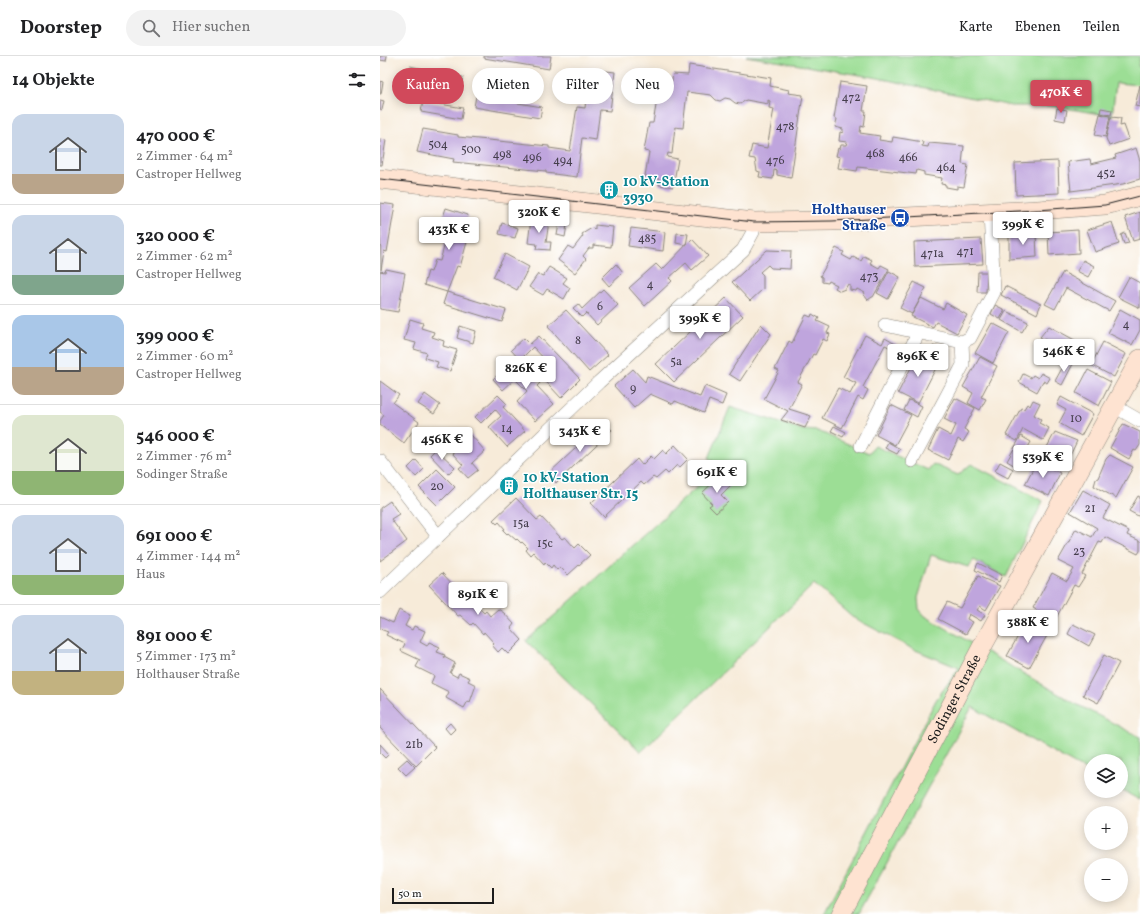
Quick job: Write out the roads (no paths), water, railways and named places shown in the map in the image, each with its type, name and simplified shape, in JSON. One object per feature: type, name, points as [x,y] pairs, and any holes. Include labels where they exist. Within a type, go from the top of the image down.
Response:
[{"type":"main road","points":[[380,179],[754,222],[832,221],[990,213],[1105,205],[1140,196]]},
{"type":"main road","name":"Sodinger Straße","points":[[840,914],[982,647],[1140,359]]},
{"type":"street","points":[[885,325],[962,342],[970,338],[994,292],[990,213]]},
{"type":"street","points":[[380,592],[589,392],[743,250],[753,232],[754,222]]},
{"type":"street","points":[[861,446],[919,332]]},
{"type":"street","points":[[912,461],[962,365],[962,342]]},
{"type":"street","points":[[1114,406],[1140,421]]},
{"type":"street","points":[[380,461],[438,536]]},
{"type":"tram line","points":[[380,179],[754,222],[832,221],[1038,210],[1105,205],[1140,196]]},
{"type":"place","name":"10 kV-Station 3930","points":[[609,190]]},
{"type":"place","name":"Holthauser Straße","points":[[900,218]]},
{"type":"place","name":"10 kV-Station Holthauser Str. 15","points":[[509,486]]}]
